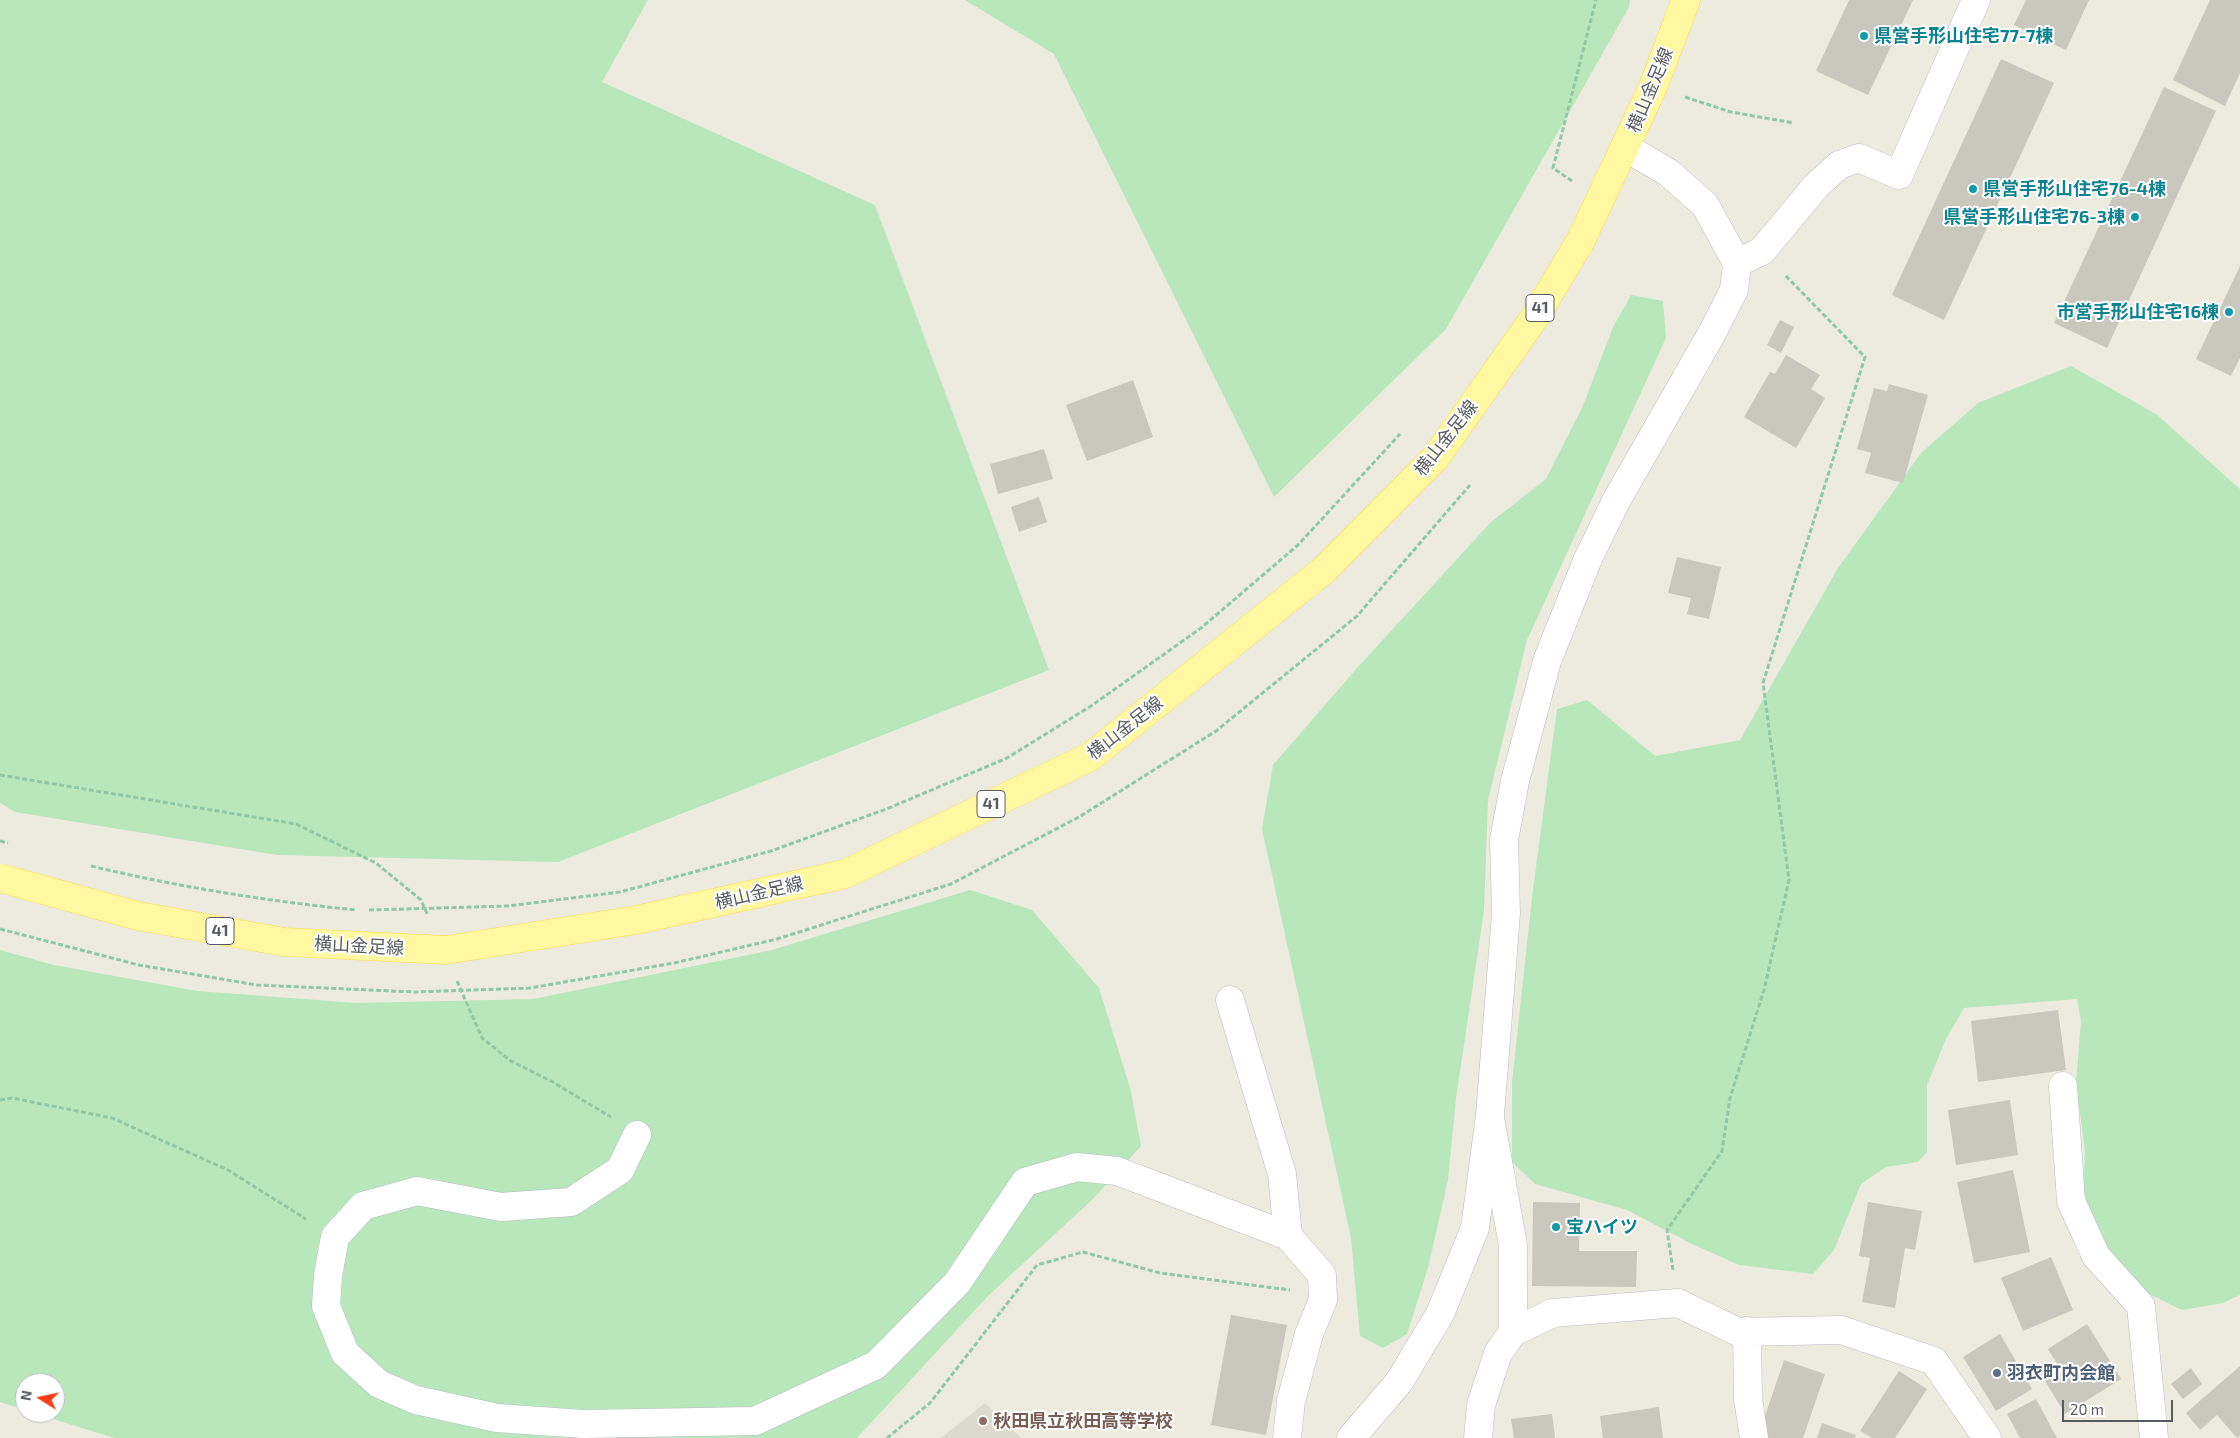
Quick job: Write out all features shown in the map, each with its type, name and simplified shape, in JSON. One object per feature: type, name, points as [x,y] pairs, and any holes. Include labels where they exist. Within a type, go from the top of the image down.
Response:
[{"type":"main road","name":"横山金足線","points":[[0,878],[138,916],[284,942],[446,950],[636,920],[845,874],[1090,757],[1324,570],[1436,457],[1535,318],[1581,240],[1653,87],[1686,0]]},
{"type":"street","points":[[1737,263],[1762,251],[1817,185],[1839,165],[1858,158],[1900,174],[1976,0]]},
{"type":"street","points":[[1351,1438],[1399,1382],[1440,1314],[1476,1228],[1490,1115],[1506,914],[1504,840],[1515,781],[1547,661],[1588,561],[1616,501],[1711,336],[1734,290],[1737,263],[1705,205],[1669,173],[1625,148]]},
{"type":"street","points":[[1230,1000],[1282,1174],[1288,1236]]},
{"type":"street","points":[[2063,1086],[2072,1201],[2096,1256],[2141,1306],[2154,1438]]},
{"type":"street","points":[[1490,1115],[1513,1245],[1513,1332]]},
{"type":"street","points":[[637,1135],[620,1170],[571,1202],[501,1207],[417,1191],[363,1206],[334,1237],[328,1276],[326,1306],[345,1353],[379,1384],[416,1400],[497,1418],[583,1424],[755,1421],[876,1365],[957,1283],[1024,1182],[1077,1167],[1118,1170],[1288,1236],[1322,1275],[1323,1300],[1310,1334],[1291,1401],[1287,1438]]},
{"type":"street","points":[[1478,1438],[1480,1405],[1498,1353],[1513,1332],[1553,1313],[1678,1303],[1738,1332],[1841,1330],[1934,1362],[1988,1438]]},
{"type":"street","points":[[1747,1331],[1748,1399],[1754,1438]]},
{"type":"path","points":[[1596,0],[1553,168],[1599,200]]},
{"type":"path","points":[[1653,87],[1730,112],[1794,124]]},
{"type":"path","points":[[1678,1303],[1667,1230],[1722,1151],[1730,1098],[1764,990],[1789,880],[1763,683],[1865,357],[1762,251]]},
{"type":"path","points":[[88,865],[161,883],[281,902],[366,911],[508,906],[620,892],[771,851],[888,808],[1007,758],[1092,706],[1200,628],[1298,545],[1400,434]]},
{"type":"path","points":[[0,929],[139,965],[257,985],[415,992],[530,988],[674,962],[777,939],[951,884],[1080,817],[1216,731],[1357,616],[1470,485]]},
{"type":"path","points":[[0,775],[296,824],[376,863],[421,900],[428,917]]},
{"type":"path","points":[[0,841],[9,844]]},
{"type":"path","points":[[455,977],[482,1038],[511,1061],[595,1106],[637,1135]]},
{"type":"path","points":[[0,1100],[12,1098],[112,1118],[228,1170],[334,1237]]},
{"type":"path","points":[[887,1438],[930,1403],[1037,1265],[1083,1252],[1160,1273],[1290,1290],[1322,1275]]},
{"type":"shaded area","name":"秋田県立秋田高等学校","points":[[985,1403],[1021,1438],[941,1438]]},
{"type":"green space","points":[[0,0],[648,0],[602,82],[875,205],[1049,670],[558,862],[277,855],[15,812],[0,803]]},
{"type":"green space","points":[[965,0],[1630,0],[1629,7],[1446,329],[1274,497],[1054,54]]},
{"type":"green space","points":[[1631,295],[1663,301],[1666,338],[1527,640],[1488,800],[1484,911],[1456,1098],[1448,1180],[1428,1268],[1407,1334],[1383,1348],[1360,1336],[1351,1238],[1262,829],[1273,765],[1357,668],[1491,522],[1546,479],[1583,406],[1613,327]]},
{"type":"green space","points":[[2071,366],[2156,414],[2240,489],[2240,1295],[2223,1303],[2182,1310],[2143,1291],[2105,1252],[2083,1199],[2085,1151],[2076,1083],[2081,1020],[2077,999],[1964,1008],[1946,1039],[1927,1085],[1927,1152],[1918,1162],[1886,1167],[1861,1184],[1834,1250],[1813,1274],[1739,1265],[1692,1244],[1627,1210],[1535,1184],[1512,1162],[1512,1082],[1532,897],[1557,709],[1587,700],[1655,756],[1740,740],[1838,568],[1921,453],[1978,403]]},
{"type":"green space","points":[[970,890],[1032,910],[1099,988],[1131,1091],[1141,1146],[1094,1198],[988,1296],[857,1438],[114,1438],[65,1423],[65,1373],[15,1373],[15,1407],[0,1402],[0,950],[54,965],[197,991],[357,1003],[533,999],[772,950]]},
{"type":"building","name":"県営手形山住宅77-7棟","points":[[1849,0],[1913,0],[1868,95],[1816,71]]},
{"type":"building","points":[[2026,0],[2089,0],[2066,50],[2014,25]]},
{"type":"building","points":[[2210,0],[2240,0],[2240,73],[2225,106],[2173,80]]},
{"type":"building","name":"県営手形山住宅76-4棟","points":[[2001,59],[2054,83],[1944,320],[1892,295]]},
{"type":"building","name":"県営手形山住宅76-3棟","points":[[2164,87],[2216,111],[2107,348],[2054,323]]},
{"type":"building","name":"市営手形山住宅16棟","points":[[2240,266],[2240,358],[2231,376],[2196,359]]},
{"type":"building","points":[[1780,320],[1794,327],[1781,353],[1767,345]]},
{"type":"building","points":[[1786,355],[1820,375],[1811,389],[1825,398],[1796,448],[1744,417],[1770,372],[1775,374]]},
{"type":"building","points":[[1133,380],[1153,437],[1087,461],[1066,405]]},
{"type":"building","points":[[1889,384],[1928,395],[1903,483],[1865,473],[1871,453],[1857,449],[1874,388],[1887,391]]},
{"type":"building","points":[[1044,449],[1053,479],[998,494],[990,464]]},
{"type":"building","points":[[1039,497],[1047,522],[1019,532],[1011,507]]},
{"type":"building","points":[[1677,557],[1721,567],[1709,619],[1687,614],[1691,598],[1668,593]]},
{"type":"building","points":[[2058,1010],[2066,1070],[1978,1082],[1971,1021]]},
{"type":"building","points":[[2010,1100],[2018,1155],[1956,1165],[1948,1110]]},
{"type":"building","points":[[2013,1170],[2030,1252],[1974,1263],[1957,1182]]},
{"type":"building","name":"宝ハイツ","points":[[1533,1202],[1580,1203],[1579,1251],[1637,1251],[1636,1287],[1532,1286]]},
{"type":"building","points":[[1868,1202],[1922,1211],[1915,1250],[1905,1248],[1895,1308],[1862,1302],[1870,1258],[1859,1256]]},
{"type":"building","points":[[2051,1257],[2073,1310],[2023,1331],[2001,1278]]},
{"type":"building","points":[[1231,1315],[1287,1325],[1266,1435],[1211,1425]]},
{"type":"building","points":[[2087,1324],[2121,1379],[2065,1414],[2041,1374],[2057,1364],[2048,1349]]},
{"type":"building","name":"羽衣町内会館","points":[[2000,1334],[2032,1389],[1996,1411],[1963,1357]]},
{"type":"building","points":[[1784,1360],[1825,1374],[1803,1438],[1766,1438],[1763,1422]]},
{"type":"building","points":[[2240,1366],[2240,1436],[2237,1438],[2217,1415],[2200,1430],[2186,1413]]},
{"type":"building","points":[[2191,1368],[2202,1384],[2183,1399],[2171,1384]]},
{"type":"building","points":[[1899,1371],[1927,1389],[1895,1438],[1872,1438],[1860,1431]]},
{"type":"building","points":[[2036,1399],[2057,1438],[2020,1438],[2007,1414]]},
{"type":"building","points":[[1659,1407],[1663,1438],[1603,1438],[1600,1416]]},
{"type":"building","points":[[1552,1414],[1555,1438],[1514,1438],[1511,1419]]},
{"type":"building","points":[[1822,1423],[1856,1435],[1855,1438],[1817,1438]]},
{"type":"place","name":"県営手形山住宅77-7棟","points":[[1864,36]]},
{"type":"place","name":"県営手形山住宅76-4棟","points":[[1973,189]]},
{"type":"place","name":"県営手形山住宅76-3棟","points":[[2135,217]]},
{"type":"place","name":"市営手形山住宅16棟","points":[[2229,312]]},
{"type":"place","name":"宝ハイツ","points":[[1556,1227]]},
{"type":"place","name":"羽衣町内会館","points":[[1997,1373]]},
{"type":"place","name":"秋田県立秋田高等学校","points":[[983,1421]]}]
